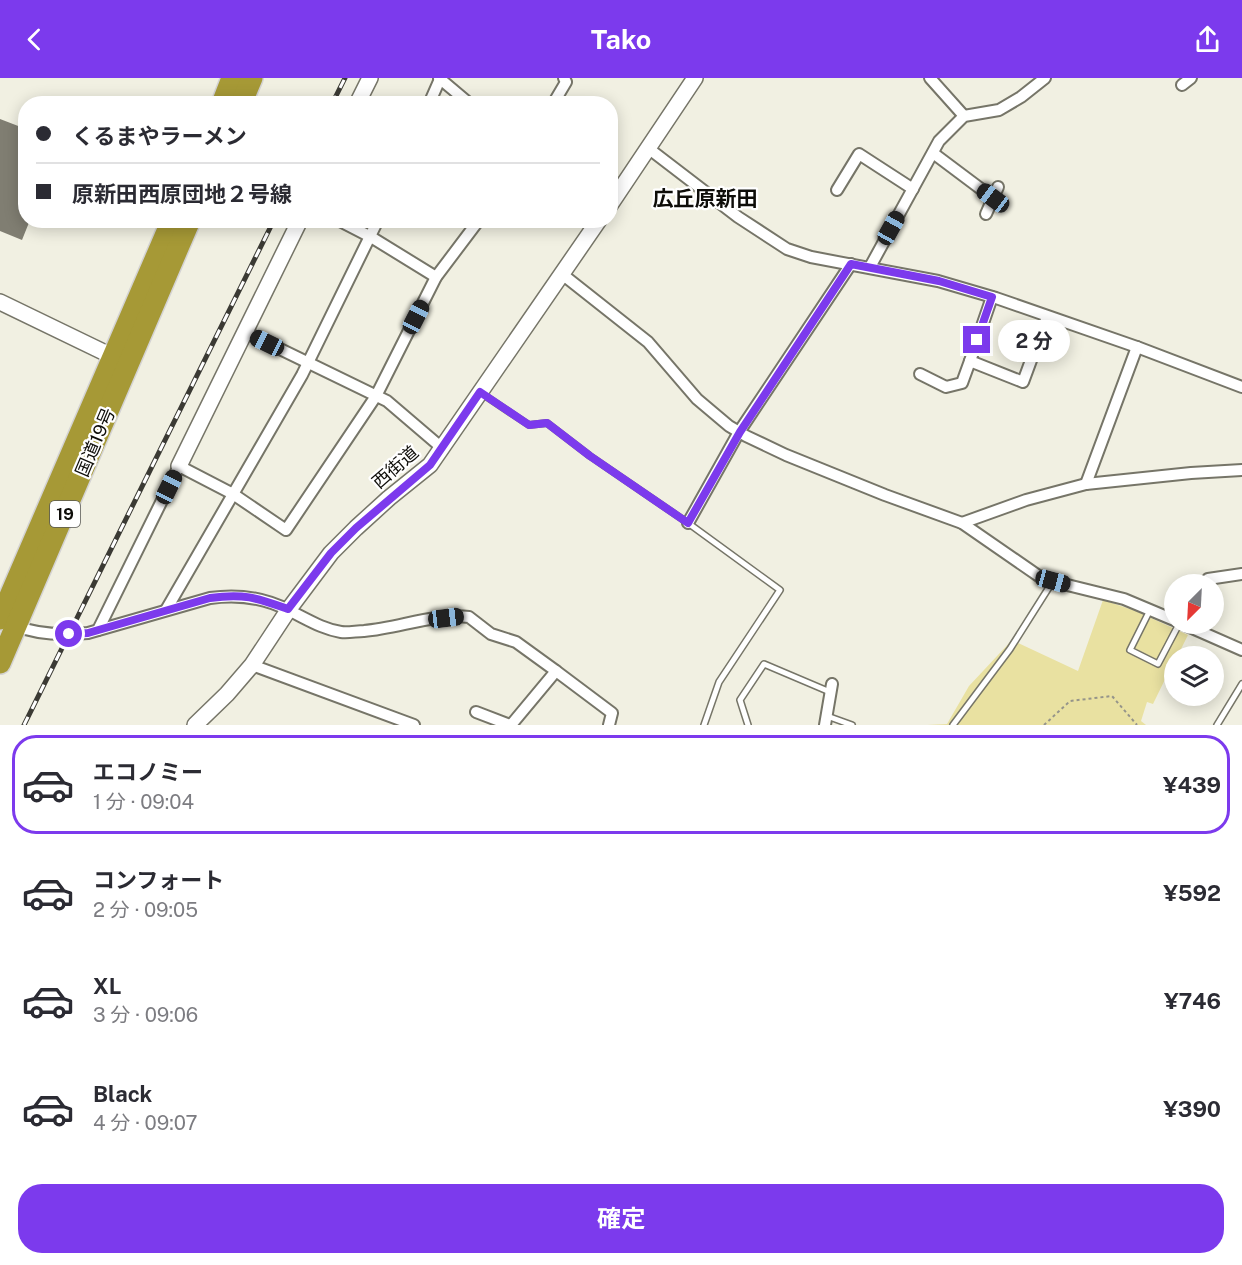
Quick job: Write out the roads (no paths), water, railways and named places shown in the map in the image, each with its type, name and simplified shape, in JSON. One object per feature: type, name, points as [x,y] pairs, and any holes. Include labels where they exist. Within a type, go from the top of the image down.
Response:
[{"type":"highway","points":[[225,96],[232,78]]},
{"type":"highway","points":[[244,96],[252,78]]},
{"type":"highway","name":"国道19号","points":[[120,360],[169,228]]},
{"type":"highway","name":"国道19号","points":[[0,663],[8,622],[70,459],[186,228]]},
{"type":"main road","points":[[361,96],[370,78]]},
{"type":"main road","points":[[618,191],[695,78]]},
{"type":"main road","points":[[179,466],[247,333],[296,228]]},
{"type":"main road","name":"西街道","points":[[195,725],[227,694],[252,665],[288,609],[339,545],[389,498],[430,465],[594,228]]},
{"type":"main road","points":[[0,302],[120,360]]},
{"type":"street","points":[[432,96],[440,78],[461,96]]},
{"type":"street","points":[[558,96],[566,82],[564,78]]},
{"type":"street","points":[[930,78],[964,116]]},
{"type":"street","points":[[870,267],[939,141],[964,116],[999,110],[1021,97],[1045,78]]},
{"type":"street","points":[[648,148],[729,210],[786,249],[811,257],[939,281],[992,297],[1137,347],[1242,387]]},
{"type":"street","points":[[933,153],[993,198]]},
{"type":"street","points":[[837,190],[859,154],[913,189]]},
{"type":"street","points":[[986,214],[998,187]]},
{"type":"street","points":[[354,228],[436,277]]},
{"type":"street","points":[[166,610],[307,363],[375,228]]},
{"type":"street","points":[[98,630],[179,466],[233,494],[286,530],[376,396],[436,277],[473,228]]},
{"type":"street","points":[[688,523],[740,432],[851,264]]},
{"type":"street","points":[[562,274],[648,342],[697,399],[740,432],[786,455],[962,523],[1043,579],[1124,599],[1164,616]]},
{"type":"street","points":[[920,374],[946,387],[962,383],[992,297]]},
{"type":"street","points":[[970,361],[1023,382],[1047,317]]},
{"type":"street","points":[[247,333],[387,401],[442,448]]},
{"type":"street","points":[[1086,484],[1137,347]]},
{"type":"street","points":[[962,523],[1026,500],[1086,484],[1191,472],[1242,470]]},
{"type":"street","points":[[1224,577],[1242,574]]},
{"type":"street","points":[[8,622],[28,630],[69,634],[88,633],[210,598],[231,595],[251,596],[288,609],[311,623],[343,633],[469,616],[491,634],[516,642],[612,713],[609,725]]},
{"type":"street","points":[[1206,634],[1242,650]]},
{"type":"street","points":[[252,665],[414,725]]},
{"type":"street","points":[[476,712],[510,725],[556,671]]},
{"type":"street","points":[[826,721],[831,688]]},
{"type":"lane","points":[[480,392],[529,425],[547,423],[780,590],[719,682],[704,725]]},
{"type":"lane","points":[[953,725],[1010,650],[1053,581]]},
{"type":"lane","points":[[1150,610],[1130,650],[1158,664],[1178,634]]},
{"type":"lane","points":[[748,725],[740,700],[764,664],[831,688]]},
{"type":"lane","points":[[1217,725],[1242,684]]},
{"type":"lane","points":[[826,721],[852,725]]},
{"type":"railway","points":[[336,96],[345,78]]},
{"type":"railway","points":[[24,725],[270,228]]},
{"type":"district","name":"広丘原新田","points":[[705,198]]}]
